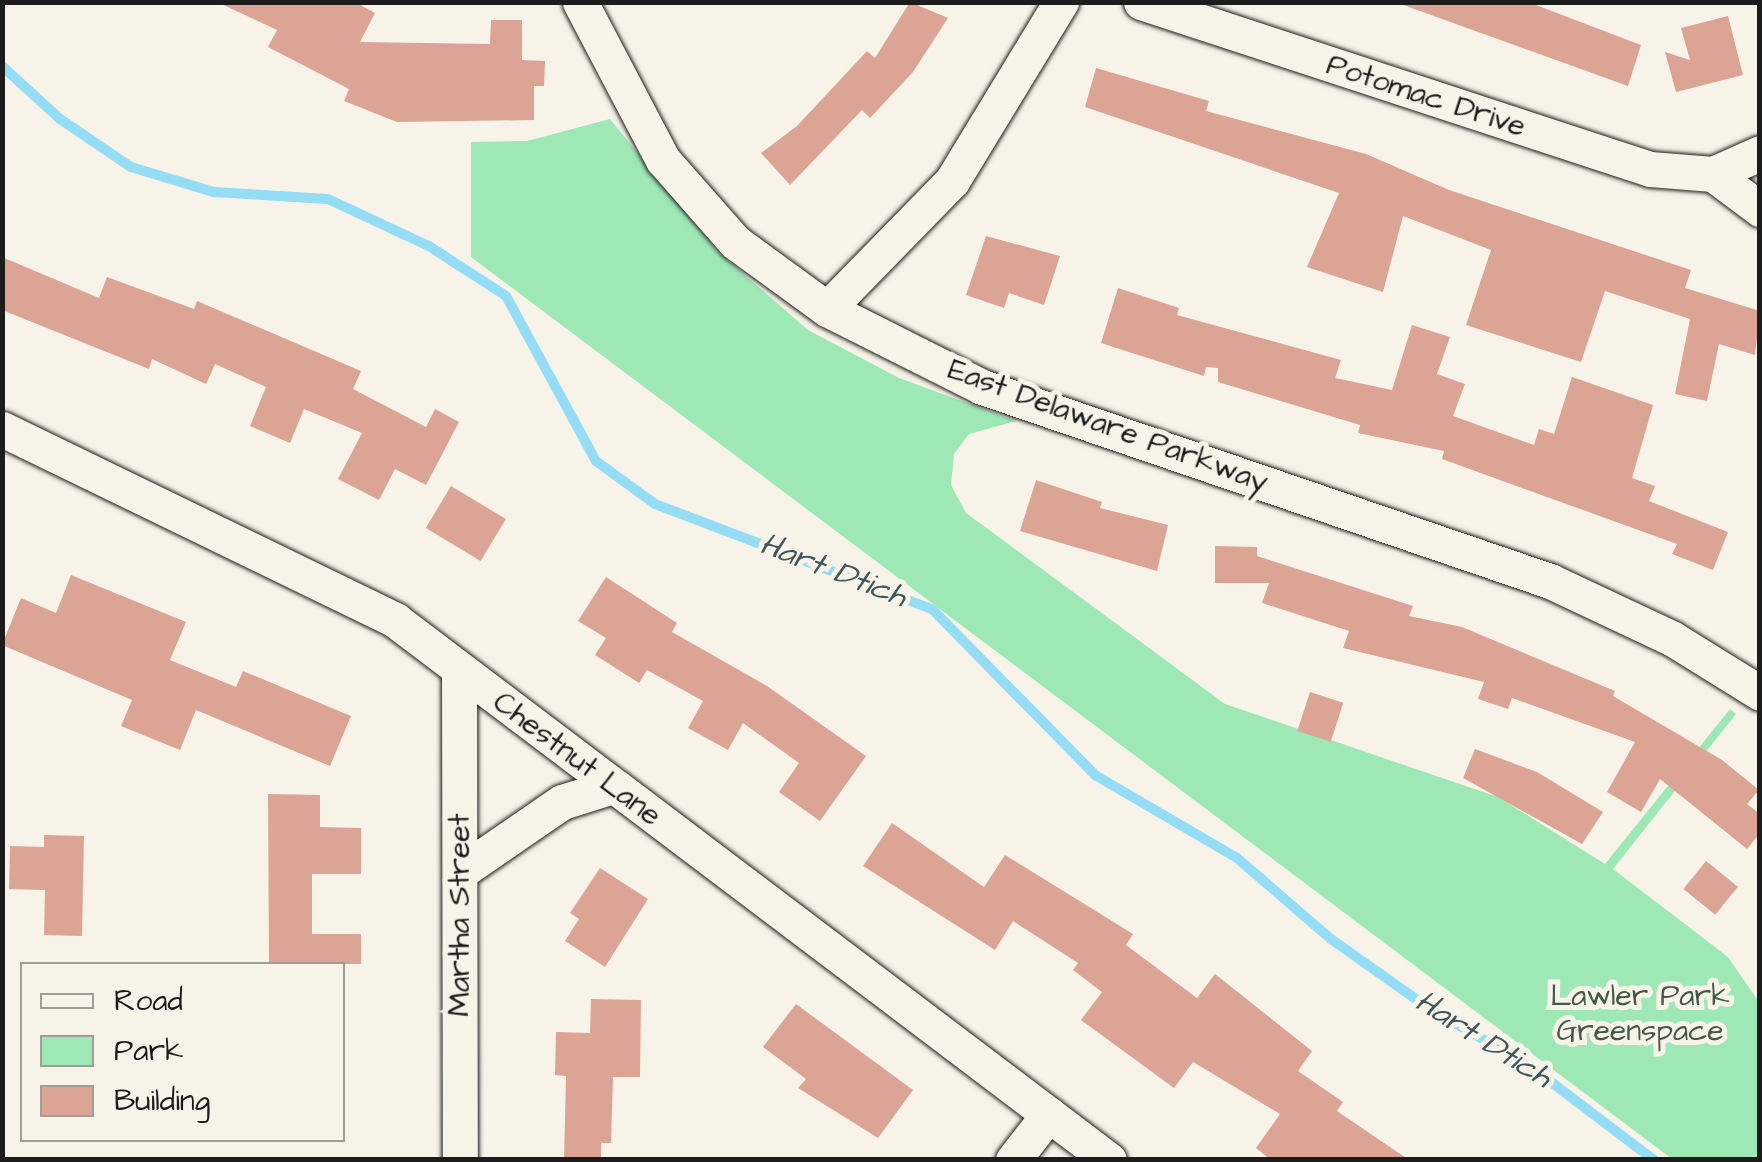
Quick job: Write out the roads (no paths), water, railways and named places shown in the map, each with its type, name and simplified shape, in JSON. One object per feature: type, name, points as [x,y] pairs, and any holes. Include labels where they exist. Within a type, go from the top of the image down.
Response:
[{"type":"street","name":"East Delaware Parkway","points":[[580,2],[663,160],[735,242],[827,309],[982,387],[1550,581],[1673,639],[1760,693]]},
{"type":"street","points":[[827,309],[952,181],[1061,2]]},
{"type":"street","name":"Potomac Drive","points":[[1141,2],[1650,168],[1714,174],[1760,153]]},
{"type":"street","points":[[1714,174],[1760,209]]},
{"type":"street","name":"Chestnut Lane","points":[[2,429],[395,620],[1109,1160]]},
{"type":"street","name":"Martha Street","points":[[459,670],[460,1160]]},
{"type":"street","points":[[460,872],[562,802],[614,786]]},
{"type":"street","points":[[1013,1160],[1049,1114]]},
{"type":"waterway","name":"Hart Dtich","points":[[2,66],[60,119],[131,167],[214,192],[328,199],[429,246],[506,296],[596,461],[655,504],[932,609],[1095,775],[1237,858],[1331,939],[1430,1009],[1530,1066],[1654,1160]]},
{"type":"park label","name":"Lawler Park Greenspace","points":[[1640,1013]]}]
